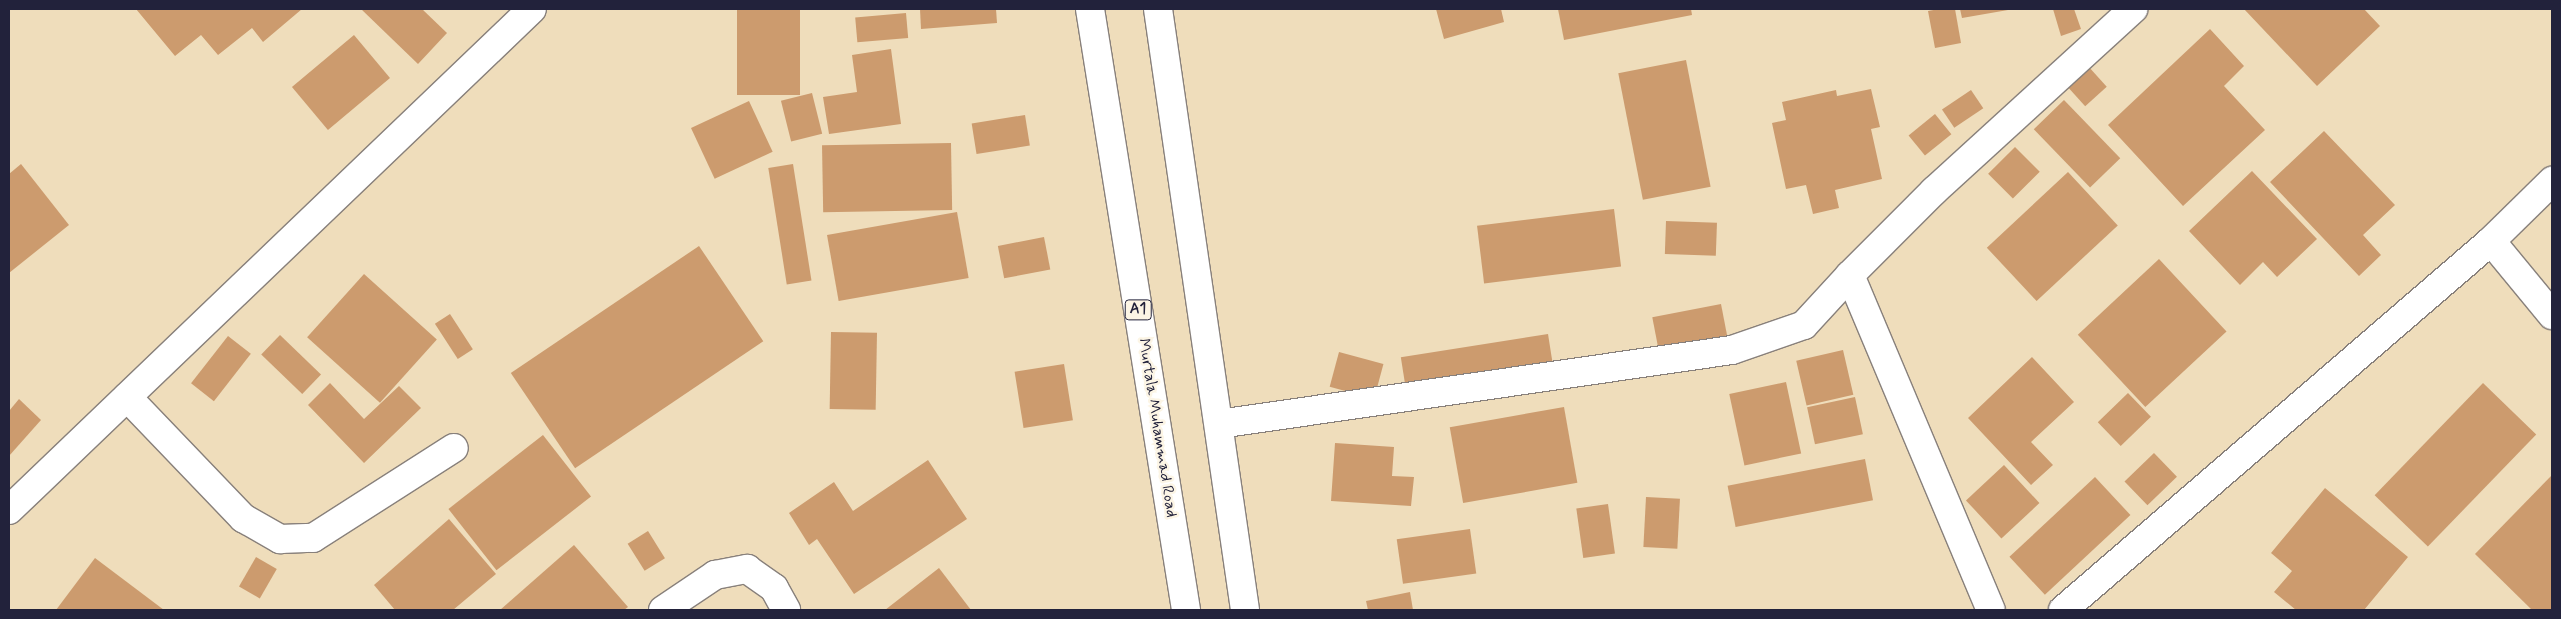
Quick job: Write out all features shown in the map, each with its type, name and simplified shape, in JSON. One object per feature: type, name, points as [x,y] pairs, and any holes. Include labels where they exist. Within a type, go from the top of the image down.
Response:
[{"type":"main road","points":[[9,510],[532,9]]},
{"type":"main road","name":"Murtala Muhammad Road","points":[[1090,9],[1186,610]]},
{"type":"main road","points":[[1158,9],[1245,610]]},
{"type":"main road","points":[[1219,424],[1732,350],[1804,325],[1850,275],[1934,191],[2133,9]]},
{"type":"main road","points":[[2063,610],[2491,241],[2552,181]]},
{"type":"main road","points":[[2491,241],[2552,315]]},
{"type":"main road","points":[[1850,275],[1991,610]]},
{"type":"main road","points":[[127,397],[243,518],[280,539],[313,538],[454,448]]},
{"type":"main road","points":[[662,610],[715,575],[747,569],[774,588],[786,610]]},
{"type":"building","points":[[136,9],[302,9],[263,42],[252,28],[218,55],[201,35],[175,56]]},
{"type":"building","points":[[361,9],[422,9],[447,33],[418,64]]},
{"type":"building","points":[[737,9],[800,9],[800,95],[737,95]]},
{"type":"building","points":[[920,9],[996,9],[997,23],[921,29]]},
{"type":"building","points":[[1436,9],[1501,9],[1504,22],[1444,39]]},
{"type":"building","points":[[1558,9],[1691,9],[1692,15],[1564,40]]},
{"type":"building","points":[[1955,9],[1961,43],[1935,48],[1928,11]]},
{"type":"building","points":[[1960,9],[2008,9],[2008,10],[1962,18]]},
{"type":"building","points":[[2053,9],[2074,9],[2081,29],[2061,36]]},
{"type":"building","points":[[2244,9],[2364,9],[2380,26],[2317,86]]},
{"type":"building","points":[[906,13],[908,38],[857,42],[855,17]]},
{"type":"building","points":[[2210,29],[2244,66],[2224,86],[2265,130],[2183,206],[2108,125]]},
{"type":"building","points":[[354,35],[390,78],[328,130],[292,87]]},
{"type":"building","points":[[891,49],[901,124],[829,134],[823,97],[857,92],[852,55]]},
{"type":"building","points":[[1686,60],[1711,187],[1643,200],[1618,73]]},
{"type":"building","points":[[2088,66],[2107,87],[2085,106],[2066,85]]},
{"type":"building","points":[[1871,89],[1880,127],[1871,129],[1882,179],[1835,190],[1839,208],[1813,214],[1806,185],[1786,189],[1772,123],[1786,120],[1782,102],[1836,90],[1837,96]]},
{"type":"building","points":[[1971,90],[1983,108],[1954,128],[1942,110]]},
{"type":"building","points":[[812,93],[822,134],[791,141],[781,101]]},
{"type":"building","points":[[2064,100],[2120,158],[2090,187],[2034,129]]},
{"type":"building","points":[[749,101],[773,152],[715,179],[691,128]]},
{"type":"building","points":[[1935,114],[1951,134],[1925,156],[1909,135]]},
{"type":"building","points":[[1025,115],[1030,146],[977,154],[972,123]]},
{"type":"building","points":[[2324,131],[2395,205],[2363,235],[2381,255],[2359,276],[2270,182]]},
{"type":"building","points":[[951,143],[952,210],[823,212],[822,145]]},
{"type":"building","points":[[2015,147],[2040,172],[2013,199],[1988,174]]},
{"type":"building","points":[[21,164],[69,225],[9,273],[9,174]]},
{"type":"building","points":[[793,164],[811,281],[787,284],[768,168]]},
{"type":"building","points":[[2252,171],[2317,239],[2277,277],[2263,262],[2240,285],[2189,231]]},
{"type":"building","points":[[2068,172],[2118,225],[2037,301],[1987,248]]},
{"type":"building","points":[[1614,209],[1621,267],[1484,283],[1477,226]]},
{"type":"building","points":[[957,212],[969,278],[839,301],[827,235]]},
{"type":"building","points":[[1666,221],[1717,223],[1716,256],[1665,254]]},
{"type":"building","points":[[1044,237],[1050,269],[1004,278],[998,246]]},
{"type":"building","points":[[699,246],[763,341],[575,468],[511,373]]},
{"type":"building","points":[[2159,259],[2227,331],[2145,407],[2078,335]]},
{"type":"building","points":[[364,274],[437,340],[380,403],[307,337]]},
{"type":"building","points":[[1721,304],[1727,335],[1658,349],[1652,317]]},
{"type":"building","points":[[450,314],[473,349],[458,359],[435,324]]},
{"type":"building","points":[[831,332],[877,333],[876,410],[830,409]]},
{"type":"building","points":[[1548,334],[1553,364],[1406,387],[1401,357]]},
{"type":"building","points":[[280,335],[321,375],[302,394],[261,354]]},
{"type":"building","points":[[228,336],[251,354],[214,401],[191,383]]},
{"type":"building","points":[[1843,350],[1853,395],[1807,406],[1796,361]]},
{"type":"building","points":[[1339,352],[1383,364],[1374,399],[1330,387]]},
{"type":"building","points":[[2032,357],[2074,402],[2031,442],[2053,465],[2031,485],[1968,418]]},
{"type":"building","points":[[1064,364],[1073,420],[1024,428],[1015,372]]},
{"type":"building","points":[[1786,382],[1801,453],[1744,465],[1729,394]]},
{"type":"building","points":[[330,383],[364,419],[399,386],[421,408],[364,463],[308,405]]},
{"type":"building","points":[[2483,383],[2536,434],[2428,547],[2375,495]]},
{"type":"building","points":[[2128,393],[2151,417],[2121,446],[2098,422]]},
{"type":"building","points":[[1855,397],[1863,434],[1815,444],[1807,407]]},
{"type":"building","points":[[19,399],[41,420],[9,456],[9,411]]},
{"type":"building","points":[[1564,407],[1577,483],[1463,503],[1450,427]]},
{"type":"building","points":[[543,435],[591,496],[496,570],[448,509]]},
{"type":"building","points":[[1335,443],[1394,447],[1392,476],[1414,477],[1411,506],[1331,501]]},
{"type":"building","points":[[2154,453],[2177,477],[2147,505],[2125,481]]},
{"type":"building","points":[[1865,459],[1873,500],[1736,527],[1728,486]]},
{"type":"building","points":[[928,460],[967,519],[854,594],[817,539],[809,545],[789,513],[834,482],[853,511]]},
{"type":"building","points":[[2004,465],[2039,503],[2001,538],[1966,500]]},
{"type":"building","points":[[2552,475],[2552,610],[2532,610],[2475,554]]},
{"type":"building","points":[[2095,477],[2130,515],[2045,595],[2009,557]]},
{"type":"building","points":[[2325,488],[2408,557],[2364,610],[2296,610],[2274,592],[2292,571],[2271,553]]},
{"type":"building","points":[[1646,497],[1680,499],[1677,549],[1643,547]]},
{"type":"building","points":[[1608,504],[1615,554],[1583,558],[1576,508]]},
{"type":"building","points":[[449,519],[496,574],[453,610],[395,610],[374,585]]},
{"type":"building","points":[[1470,529],[1476,574],[1403,584],[1397,539]]},
{"type":"building","points":[[648,531],[665,558],[645,571],[628,544]]},
{"type":"building","points":[[574,545],[628,607],[624,610],[500,610]]},
{"type":"building","points":[[256,557],[277,569],[260,598],[239,586]]},
{"type":"building","points":[[95,558],[164,610],[56,610]]},
{"type":"building","points":[[939,568],[971,610],[885,610]]},
{"type":"building","points":[[1410,592],[1413,610],[1368,610],[1366,601]]}]
